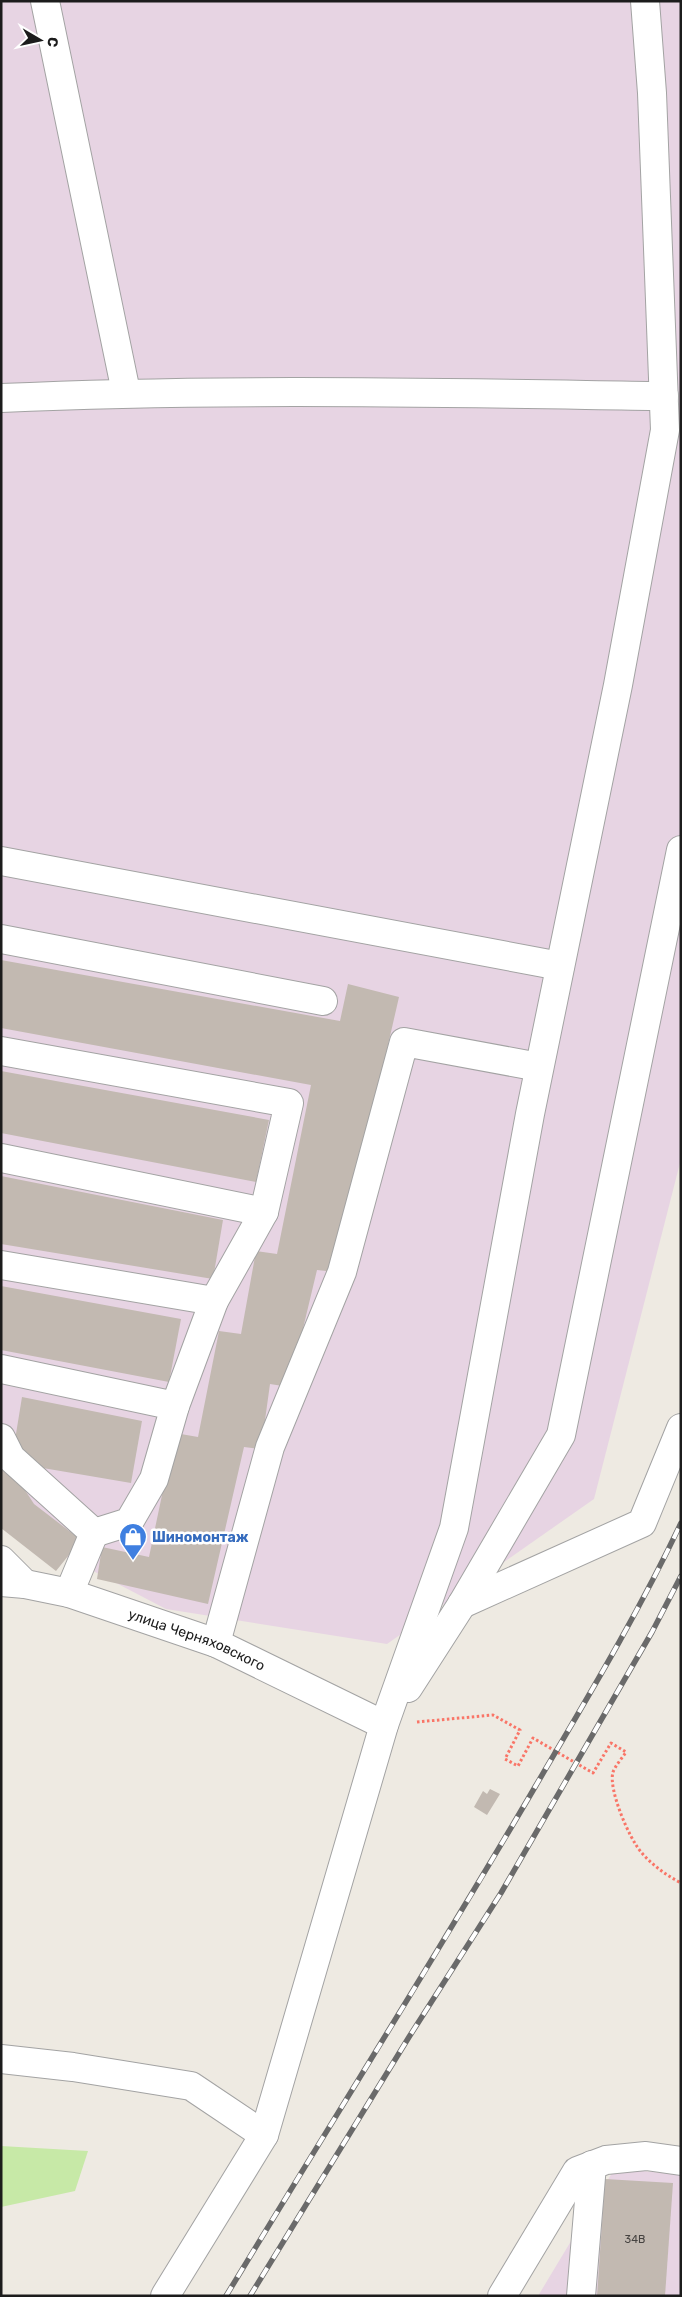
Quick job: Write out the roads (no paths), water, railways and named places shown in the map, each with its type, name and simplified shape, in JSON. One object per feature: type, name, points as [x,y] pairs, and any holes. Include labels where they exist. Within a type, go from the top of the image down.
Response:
[{"type":"street","points":[[45,1],[126,392]]},
{"type":"street","points":[[165,2296],[264,2135],[384,1725],[454,1528],[539,1067],[618,685],[665,430],[652,93],[645,1]]},
{"type":"street","points":[[1,398],[126,392],[328,391],[664,396]]},
{"type":"street","points":[[384,1725],[462,1604],[561,1434],[681,850]]},
{"type":"street","points":[[1,861],[560,966]]},
{"type":"street","points":[[1,939],[323,1001]]},
{"type":"street","points":[[216,1643],[270,1447],[342,1272],[404,1042],[539,1067]]},
{"type":"street","points":[[1,1051],[289,1103],[264,1212],[214,1301],[175,1406],[154,1479],[129,1522],[94,1533],[69,1593]]},
{"type":"street","points":[[1,1158],[264,1212]]},
{"type":"street","points":[[1,1265],[214,1301]]},
{"type":"street","points":[[1,1368],[175,1406]]},
{"type":"street","points":[[462,1604],[642,1523],[681,1428]]},
{"type":"street","points":[[1,1438],[11,1458],[94,1533]]},
{"type":"street","points":[[1,1560],[13,1583]]},
{"type":"street","name":"улица Черняховского","points":[[13,1583],[69,1593],[216,1643],[384,1725]]},
{"type":"street","points":[[1,2059],[73,2067],[191,2086],[264,2135]]},
{"type":"street","points":[[502,2296],[577,2171],[606,2160],[646,2156],[681,2161]]},
{"type":"street","points":[[581,2296],[592,2165]]},
{"type":"railway","points":[[226,2296],[535,1787],[629,1624],[681,1523]]},
{"type":"railway","points":[[250,2296],[409,2037],[501,1893],[652,1632],[681,1576]]},
{"type":"place","name":"Шиномонтаж","points":[[133,1561]]}]
